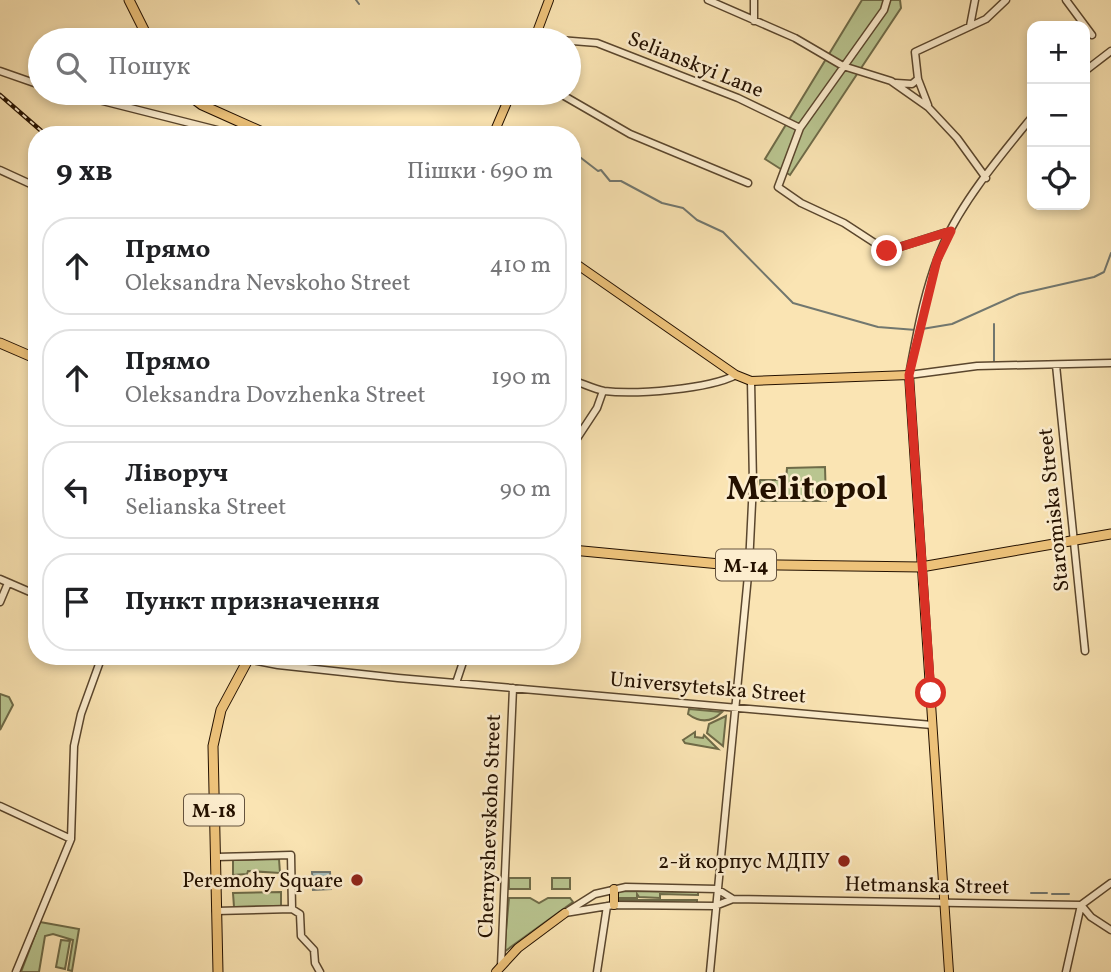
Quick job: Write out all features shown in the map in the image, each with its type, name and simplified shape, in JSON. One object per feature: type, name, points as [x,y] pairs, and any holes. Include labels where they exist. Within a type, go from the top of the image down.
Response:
[{"type":"highway","points":[[129,0],[143,28]]},
{"type":"highway","points":[[201,105],[248,126]]},
{"type":"highway","points":[[0,343],[28,355]]},
{"type":"highway","name":"М-14","points":[[581,551],[749,565],[921,567],[1111,534]]},
{"type":"highway","name":"М-18","points":[[218,972],[214,732],[221,710],[245,665]]},
{"type":"main road","points":[[538,28],[549,0]]},
{"type":"main road","points":[[497,126],[506,105]]},
{"type":"main road","points":[[581,267],[736,375],[751,381],[909,375],[949,972]]},
{"type":"main road","points":[[611,906],[614,888]]},
{"type":"main road","points":[[499,969],[537,932],[565,913]]},
{"type":"street","points":[[708,0],[795,38],[843,66],[906,85],[918,79]]},
{"type":"street","points":[[754,0],[754,21]]},
{"type":"street","points":[[887,0],[884,10],[800,128],[779,184],[781,191],[801,204],[845,223],[887,251],[951,231]]},
{"type":"street","points":[[970,26],[975,0]]},
{"type":"street","points":[[928,107],[918,79],[915,51],[986,19],[1006,0]]},
{"type":"street","points":[[1066,0],[1092,35]]},
{"type":"street","name":"Selianskyi Lane","points":[[581,42],[597,43],[738,98],[800,128]]},
{"type":"street","points":[[1090,67],[1111,51]]},
{"type":"street","points":[[0,71],[28,81]]},
{"type":"street","points":[[891,81],[928,107],[957,138],[986,178]]},
{"type":"street","points":[[118,105],[201,126]]},
{"type":"street","points":[[579,105],[629,134],[748,183]]},
{"type":"street","points":[[1027,124],[951,231],[937,260],[920,320],[909,375],[976,366],[1111,363]]},
{"type":"street","points":[[0,170],[28,183]]},
{"type":"street","name":"Staromiska Street","points":[[1056,365],[1084,651]]},
{"type":"street","points":[[581,383],[603,391],[694,386],[721,382],[736,375]]},
{"type":"street","points":[[710,972],[749,565],[753,483],[751,381]]},
{"type":"street","points":[[581,432],[597,408],[603,391]]},
{"type":"street","points":[[0,579],[28,591]]},
{"type":"street","points":[[0,603],[8,583]]},
{"type":"street","points":[[16,972],[71,839],[74,746],[81,713],[99,665]]},
{"type":"street","name":"Universytetska Street","points":[[307,665],[456,683],[932,725]]},
{"type":"street","points":[[456,683],[462,665]]},
{"type":"street","name":"Chernyshevskoho Street","points":[[499,969],[513,688]]},
{"type":"street","points":[[0,806],[71,839]]},
{"type":"street","points":[[216,857],[290,855],[292,909]]},
{"type":"street","points":[[1066,972],[1081,905],[1111,883]]},
{"type":"street","name":"Hetmanska Street","points":[[565,913],[595,894],[614,888],[717,890],[733,899]]},
{"type":"street","name":"Hetmanska Street","points":[[565,913],[611,906],[716,906],[733,899],[1081,905]]},
{"type":"street","points":[[1081,905],[1091,917],[1111,930]]},
{"type":"street","points":[[597,972],[611,906]]},
{"type":"street","points":[[216,911],[292,909],[300,914],[301,936],[314,950],[315,963],[320,972]]},
{"type":"green space","points":[[862,0],[900,0],[901,8],[790,175],[765,159]]},
{"type":"green space","points":[[825,467],[826,501],[761,501],[760,480],[786,480],[787,468]]},
{"type":"green space","points":[[0,694],[9,697],[13,705],[0,730]]},
{"type":"green space","points":[[689,709],[722,712],[710,720],[701,720],[688,714]]},
{"type":"green space","points":[[726,716],[723,746],[707,733],[709,724]]},
{"type":"green space","points":[[695,732],[695,737],[703,738],[704,735],[718,749],[685,743],[683,740]]},
{"type":"green space","points":[[279,859],[280,873],[248,871],[247,874],[233,875],[233,860]]},
{"type":"green space","points":[[509,878],[530,878],[530,889],[509,889]]},
{"type":"green space","points":[[552,878],[570,878],[570,889],[552,889]]},
{"type":"green space","points":[[618,891],[698,892],[698,895],[660,894],[660,898],[639,897],[637,894],[637,898],[617,898]]},
{"type":"green space","points":[[281,892],[281,906],[234,907],[233,893]]},
{"type":"green space","points":[[509,898],[530,898],[539,903],[548,898],[570,898],[573,902],[504,952]]},
{"type":"green space","points":[[697,900],[697,903],[617,902]]},
{"type":"green space","points":[[40,922],[79,929],[72,971],[68,970],[73,940],[53,934],[45,936],[39,972],[21,972]]},
{"type":"green space","points":[[61,940],[70,941],[65,969],[56,967]]},
{"type":"water","points":[[312,872],[330,872],[331,889],[313,890]]},
{"type":"waterway","points":[[356,0],[359,4]]},
{"type":"waterway","points":[[581,158],[598,171],[601,170],[610,181],[621,181],[662,203],[683,208],[697,220],[723,232],[793,303],[878,327],[916,330]]},
{"type":"waterway","points":[[922,329],[952,324],[1019,294],[1094,277],[1104,272],[1111,253]]},
{"type":"waterway","points":[[994,324],[994,361]]},
{"type":"waterway","points":[[959,892],[1004,893]]},
{"type":"waterway","points":[[1031,893],[1047,893]]},
{"type":"waterway","points":[[1052,894],[1069,894]]},
{"type":"railway","points":[[0,95],[36,126]]},
{"type":"place","name":"2-й корпус МДПУ","points":[[844,861]]},
{"type":"place","name":"Peremohy Square","points":[[357,880]]},
{"type":"district","name":"Melitopol","points":[[807,487]]},
{"type":"route","points":[[887,251],[951,231],[937,260],[917,333],[909,375],[931,693]]}]
